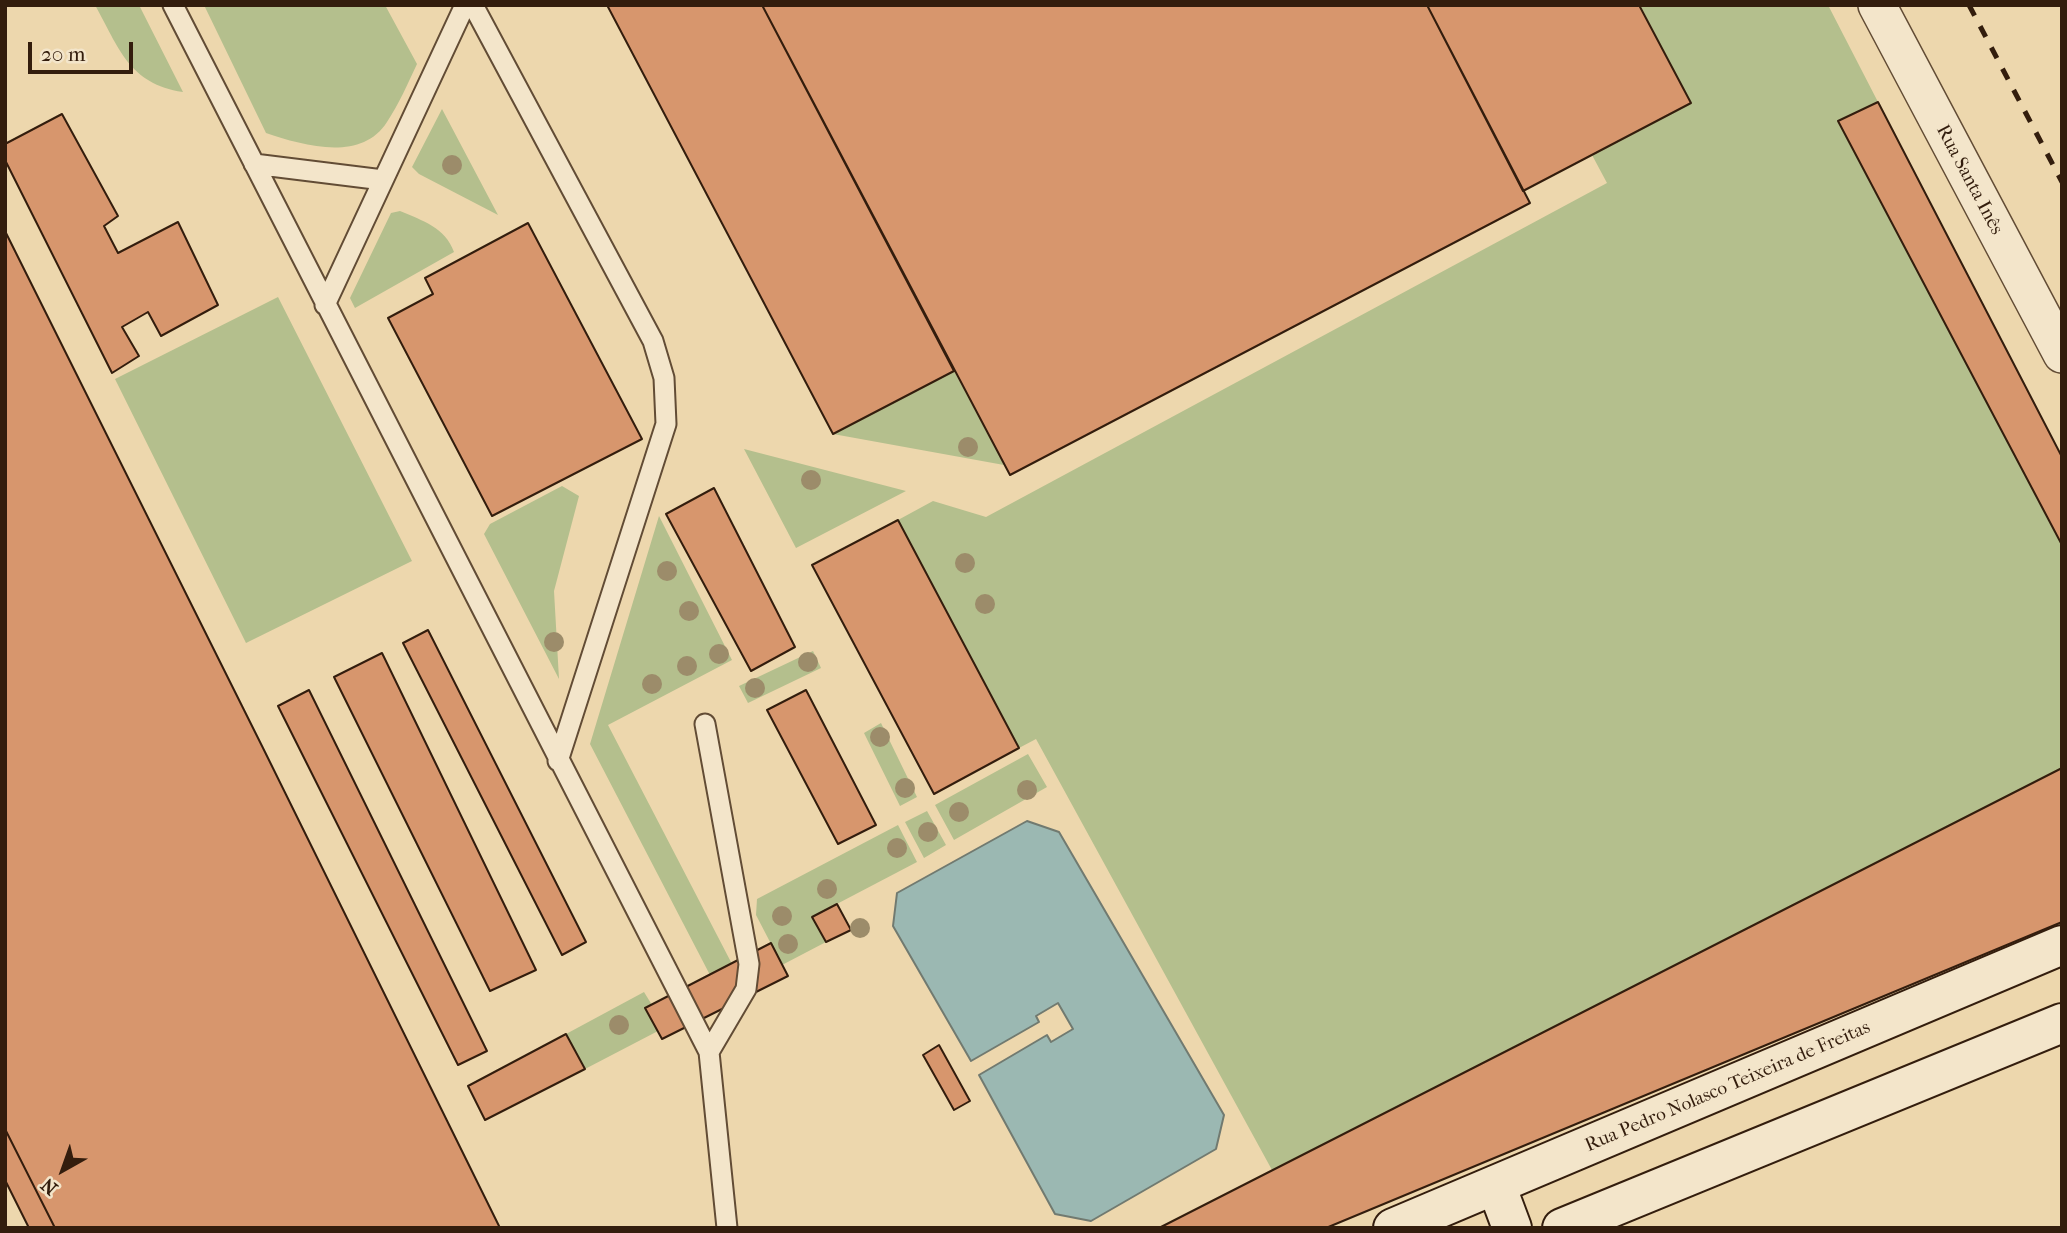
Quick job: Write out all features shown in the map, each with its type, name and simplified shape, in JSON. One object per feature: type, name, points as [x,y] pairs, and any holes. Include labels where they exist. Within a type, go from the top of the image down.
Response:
[{"type":"main road","name":"Rua Pedro Nolasco Teixeira de Freitas","points":[[1393,1228],[2062,945]]},
{"type":"main road","points":[[1562,1228],[2062,1023]]},
{"type":"main road","points":[[1496,1185],[1511,1228]]},
{"type":"street","name":"Rua Santa Inês","points":[[1877,5],[2062,354]]},
{"type":"lane","points":[[173,5],[709,1052],[727,1228]]},
{"type":"lane","points":[[325,305],[465,5]]},
{"type":"lane","points":[[472,5],[653,341],[664,378],[666,424],[558,761]]},
{"type":"lane","points":[[254,164],[383,180]]},
{"type":"lane","points":[[705,724],[749,964],[746,989],[709,1052]]},
{"type":"green space","points":[[95,5],[139,5],[183,92],[165,88],[138,72],[119,49]]},
{"type":"green space","points":[[204,5],[385,5],[417,64],[387,122],[376,135],[347,147],[313,146],[296,142],[266,133]]},
{"type":"green space","points":[[1640,5],[1828,5],[1878,102],[1838,122],[2062,545],[2062,768],[1272,1170],[1036,739],[1019,748],[898,520],[933,501],[986,517],[1607,183],[1592,155],[1691,103]]},
{"type":"green space","points":[[442,109],[498,215],[419,174],[412,167]]},
{"type":"green space","points":[[400,211],[439,231],[454,252],[355,308],[350,298],[391,213]]},
{"type":"green space","points":[[278,297],[412,561],[246,643],[115,379]]},
{"type":"green space","points":[[954,371],[1004,465],[833,434]]},
{"type":"green space","points":[[744,449],[906,491],[796,548]]},
{"type":"green space","points":[[562,486],[579,496],[554,591],[559,679],[484,534],[490,524]]},
{"type":"green space","points":[[659,516],[732,660],[608,725],[732,964],[710,975],[590,744]]},
{"type":"green space","points":[[813,651],[821,668],[748,703],[739,686]]},
{"type":"green space","points":[[881,723],[917,797],[900,806],[864,733]]},
{"type":"green space","points":[[1028,754],[1047,787],[954,840],[935,805]]},
{"type":"green space","points":[[927,811],[946,845],[924,858],[905,822]]},
{"type":"green space","points":[[898,825],[917,862],[812,917],[826,942],[782,965],[756,915],[757,899]]},
{"type":"green space","points":[[644,992],[652,1005],[645,1009],[658,1031],[585,1069],[566,1034]]},
{"type":"water","points":[[1027,821],[1059,832],[1224,1115],[1216,1149],[1091,1221],[1055,1214],[979,1075],[1047,1035],[1051,1042],[1073,1029],[1058,1003],[1036,1016],[1039,1022],[971,1061],[893,926],[897,893]]},
{"type":"building","points":[[607,5],[762,5],[954,371],[833,434]]},
{"type":"building","points":[[762,5],[1427,5],[1530,203],[1010,475]]},
{"type":"building","points":[[1427,5],[1639,5],[1691,103],[1523,191]]},
{"type":"building","points":[[1878,102],[2062,457],[2062,545],[1838,121]]},
{"type":"building","points":[[62,114],[118,216],[104,226],[118,253],[178,222],[218,305],[161,336],[148,312],[122,327],[139,356],[112,373],[5,160],[5,144]]},
{"type":"building","points":[[528,223],[642,439],[492,516],[388,318],[433,294],[425,278]]},
{"type":"building","points":[[5,231],[500,1228],[55,1228],[5,1129]]},
{"type":"building","points":[[714,488],[795,647],[751,671],[666,514]]},
{"type":"building","points":[[898,520],[1019,748],[934,794],[812,565]]},
{"type":"building","points":[[428,630],[586,942],[562,955],[403,643]]},
{"type":"building","points":[[382,653],[536,970],[490,991],[334,677]]},
{"type":"building","points":[[309,690],[487,1051],[458,1065],[278,706]]},
{"type":"building","points":[[806,690],[876,825],[838,844],[767,710]]},
{"type":"building","points":[[2062,768],[2062,922],[1326,1228],[1159,1228]]},
{"type":"building","points":[[837,904],[851,930],[826,942],[812,917]]},
{"type":"building","points":[[771,943],[788,976],[662,1039],[645,1008]]},
{"type":"building","points":[[566,1034],[585,1069],[485,1120],[468,1086]]},
{"type":"building","points":[[939,1045],[970,1101],[954,1110],[923,1055]]},
{"type":"building","points":[[5,1129],[55,1228],[29,1228],[5,1180]]},
{"type":"railway","points":[[1969,5],[2062,182]]}]
